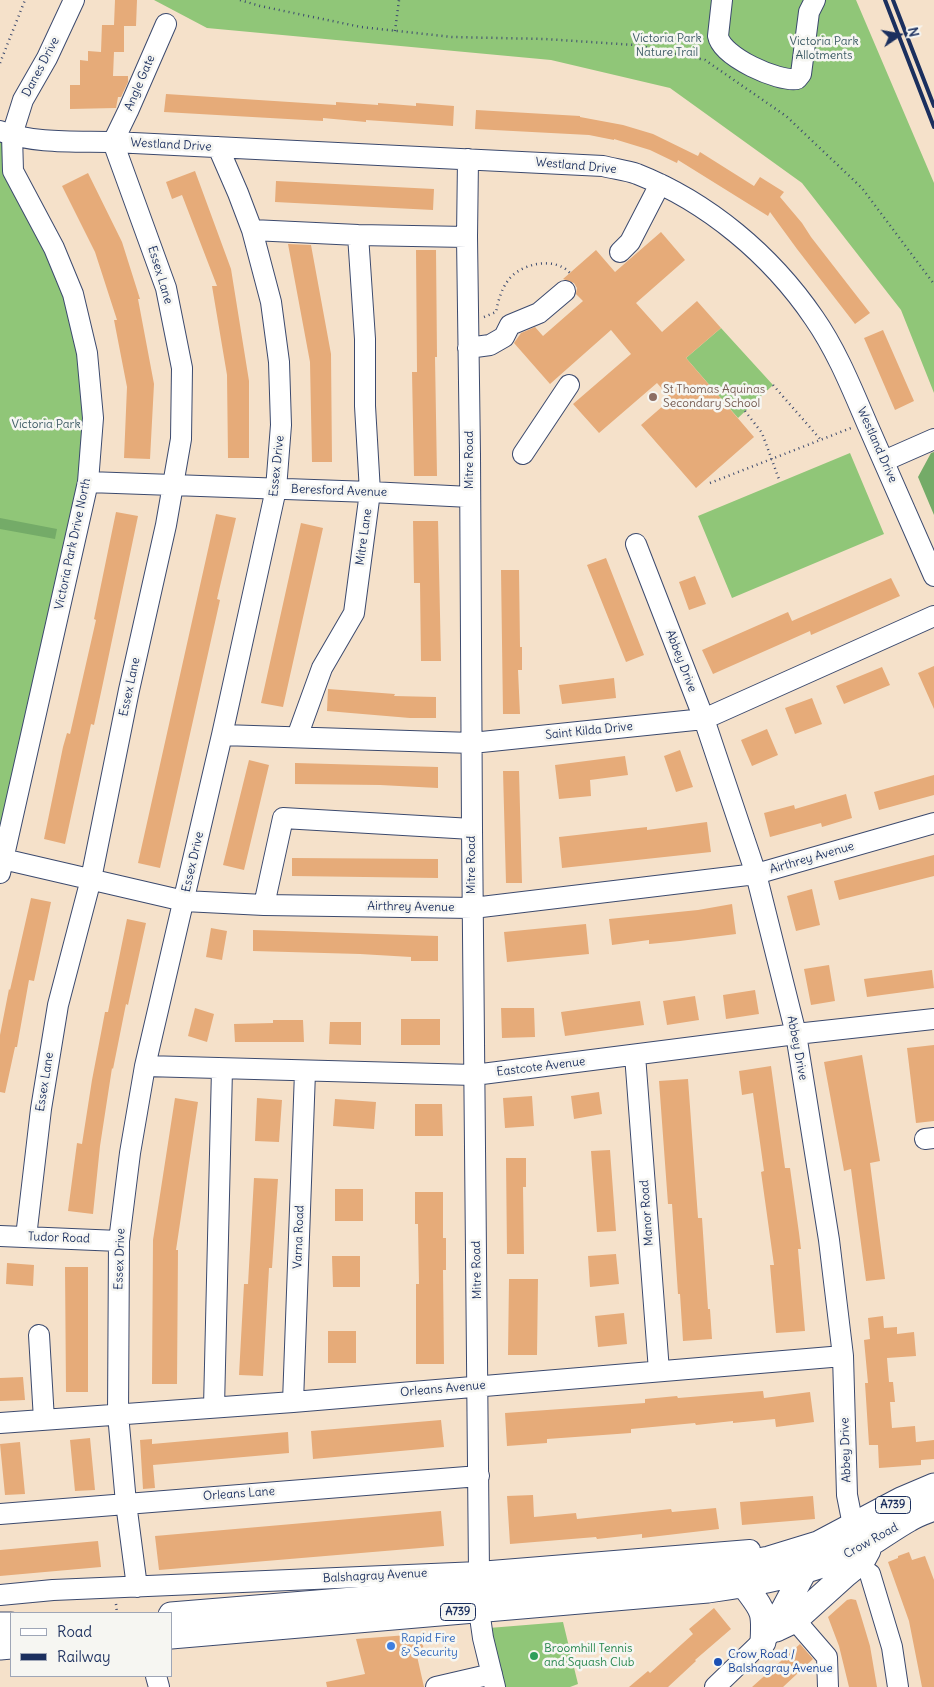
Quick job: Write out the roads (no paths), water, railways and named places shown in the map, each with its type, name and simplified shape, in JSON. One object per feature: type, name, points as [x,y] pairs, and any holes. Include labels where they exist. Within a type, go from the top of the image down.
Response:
[{"type":"main road","name":"Crow Road","points":[[818,1544],[901,1500],[934,1486]]},
{"type":"main road","name":"Crow Road","points":[[806,1570],[862,1561],[871,1544],[910,1518],[934,1508]]},
{"type":"main road","points":[[778,1630],[784,1609],[818,1544]]},
{"type":"main road","name":"Balshagray Avenue","points":[[172,1615],[706,1571],[769,1560],[818,1544]]},
{"type":"main road","points":[[778,1630],[847,1564]]},
{"type":"main road","name":"A739","points":[[172,1636],[708,1590],[744,1586],[806,1570]]},
{"type":"main road","points":[[744,1586],[762,1609],[764,1620],[778,1630]]},
{"type":"street","name":"Danes Drive","points":[[6,133],[47,58],[74,0]]},
{"type":"street","points":[[722,0],[718,36],[724,48],[742,62],[768,73],[792,80],[799,78],[801,74],[809,12],[815,0]]},
{"type":"street","name":"Angle Gate","points":[[114,142],[166,24]]},
{"type":"street","name":"Westland Drive","points":[[6,133],[53,141],[114,142],[603,166],[634,174],[660,184],[692,201],[739,235],[778,273],[814,317],[833,349],[934,576]]},
{"type":"street","name":"Victoria Park Drive North","points":[[2,866],[88,482],[93,418],[88,354],[73,294],[54,248],[13,171],[6,133]]},
{"type":"street","name":"Essex Lane","points":[[26,1237],[41,1109],[58,1005],[91,878],[129,690],[174,484],[180,439],[182,368],[166,288],[114,142]]},
{"type":"street","name":"Essex Drive","points":[[137,1587],[126,1503],[118,1414],[118,1241],[130,1152],[145,1066],[222,735],[276,489],[281,425],[279,362],[271,302],[252,230],[218,147]]},
{"type":"street","name":"Mitre Road","points":[[468,159],[472,908],[479,1572]]},
{"type":"street","points":[[620,252],[630,242],[660,184]]},
{"type":"street","points":[[252,230],[358,235],[467,237]]},
{"type":"street","name":"Mitre Lane","points":[[297,737],[322,668],[354,613],[370,492],[365,339],[358,235]]},
{"type":"street","points":[[468,348],[490,345],[504,337],[510,325],[520,319],[539,313],[568,282]]},
{"type":"street","points":[[523,454],[569,385]]},
{"type":"street","points":[[884,461],[934,438]]},
{"type":"street","name":"Beresford Avenue","points":[[88,482],[370,492],[470,498]]},
{"type":"street","name":"Abbey Drive","points":[[636,544],[704,719],[756,874],[796,1034],[829,1240],[843,1356],[847,1495],[853,1525],[847,1564]]},
{"type":"street","name":"Saint Kilda Drive","points":[[222,735],[472,743],[704,719],[934,616]]},
{"type":"street","points":[[264,905],[283,818],[472,830]]},
{"type":"street","name":"Airthrey Avenue","points":[[2,866],[91,878],[184,901],[264,905],[472,908],[756,874],[934,823]]},
{"type":"street","name":"Eastcote Avenue","points":[[145,1066],[305,1072],[474,1075],[934,1018]]},
{"type":"street","name":"Manor Road","points":[[635,1055],[659,1371]]},
{"type":"street","points":[[214,1407],[222,1069]]},
{"type":"street","name":"Varna Road","points":[[294,1402],[305,1072]]},
{"type":"street","name":"Tudor Road","points":[[0,1236],[118,1241]]},
{"type":"street","points":[[39,1335],[44,1420]]},
{"type":"street","name":"Orleans Avenue","points":[[0,1423],[294,1402],[843,1356]]},
{"type":"street","name":"Orleans Lane","points":[[0,1514],[479,1476]]},
{"type":"street","name":"Balshagray Avenue","points":[[0,1595],[53,1590],[479,1572],[750,1550]]},
{"type":"street","points":[[870,1574],[892,1647],[898,1687]]},
{"type":"street","points":[[436,1687],[494,1680],[483,1638],[479,1610]]},
{"type":"street","points":[[715,1687],[778,1630],[827,1657],[828,1687]]},
{"type":"railway","points":[[885,0],[934,127]]},
{"type":"railway","points":[[893,0],[934,106]]},
{"type":"place","name":"St Thomas Aquinas Secondary School","points":[[653,397]]},
{"type":"place","name":"Rapid Fire & Security","points":[[391,1646]]},
{"type":"place","name":"Broomhill Tennis and Squash Club","points":[[534,1656]]},
{"type":"place","name":"Crow Road / Balshagray Avenue","points":[[718,1662]]},
{"type":"park label","name":"Victoria Park Nature Trail","points":[[667,46]]},
{"type":"park label","name":"Victoria Park Allotments","points":[[824,49]]},
{"type":"park label","name":"Victoria Park","points":[[46,425]]}]
